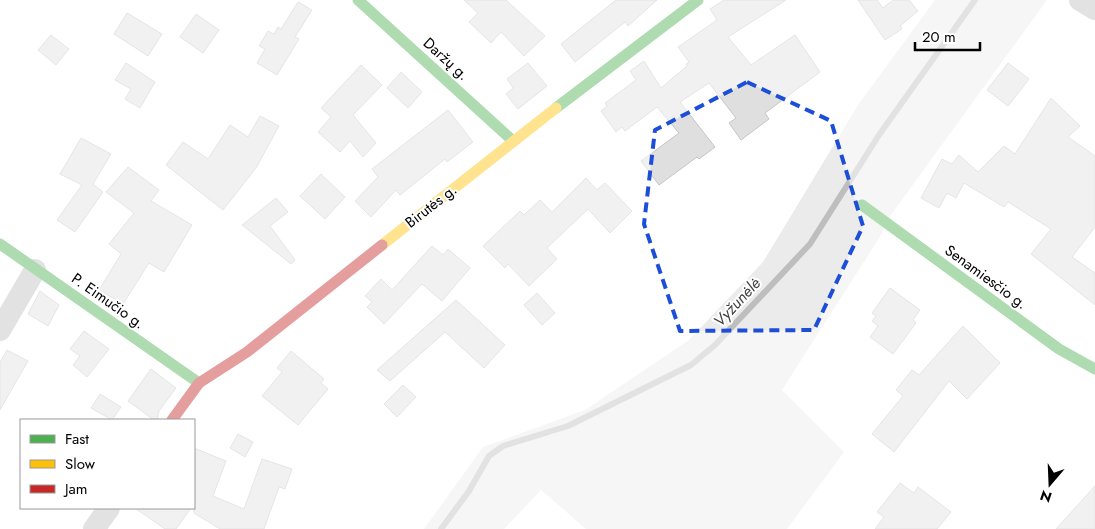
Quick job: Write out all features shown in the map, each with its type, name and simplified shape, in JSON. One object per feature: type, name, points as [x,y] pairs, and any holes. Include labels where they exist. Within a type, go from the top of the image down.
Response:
[{"type":"street","name":"Daržų g.","points":[[358,0],[514,141]]},
{"type":"street","name":"Birutės g.","points":[[173,419],[200,383],[247,352],[514,141],[698,0]]},
{"type":"street","points":[[1080,0],[1095,10]]},
{"type":"street","name":"Senamiesčio g.","points":[[862,205],[1059,349],[1095,369]]},
{"type":"street","name":"P. Eimučio g.","points":[[0,244],[200,383]]},
{"type":"street","points":[[0,330],[36,270]]},
{"type":"street","points":[[94,529],[108,509]]},
{"type":"highlighted area","points":[[747,82],[831,121],[863,226],[814,330],[680,331],[644,224],[655,130]]},
{"type":"shaded area","points":[[935,0],[1047,0],[888,219],[881,235],[782,390],[844,452],[787,529],[586,529],[541,490],[504,529],[424,529],[483,447],[585,410],[689,340],[763,262],[858,105]]},
{"type":"building","points":[[464,0],[506,0],[545,36],[524,56],[501,32],[491,43],[469,22],[478,13]]},
{"type":"building","points":[[616,0],[657,0],[628,26],[625,22],[575,62],[561,44]]},
{"type":"building","points":[[724,0],[786,0],[728,37],[751,65],[795,35],[820,72],[765,113],[769,119],[741,140],[729,123],[736,118],[709,83],[680,102],[715,147],[699,159],[697,157],[659,185],[641,161],[679,133],[657,107],[625,131],[622,127],[616,132],[601,111],[607,106],[605,103],[636,80],[630,71],[644,61],[661,88],[687,66],[686,64],[689,62],[678,47],[717,20],[710,9]]},
{"type":"building","points":[[858,0],[877,0],[883,8],[893,0],[909,0],[918,11],[900,26],[902,29],[885,40]]},
{"type":"building","points":[[298,2],[312,10],[295,37],[299,39],[277,75],[257,63],[265,49],[259,46],[268,31],[274,34],[278,27],[281,29]]},
{"type":"building","points":[[127,13],[162,34],[148,56],[114,34]]},
{"type":"building","points":[[196,14],[219,30],[203,53],[180,37]]},
{"type":"building","points":[[51,35],[69,49],[56,65],[38,50]]},
{"type":"building","points":[[126,63],[155,82],[140,108],[125,99],[131,89],[115,80]]},
{"type":"building","points":[[528,63],[547,86],[518,109],[506,94],[513,88],[507,79]]},
{"type":"building","points":[[1008,63],[1029,79],[1008,106],[987,90]]},
{"type":"building","points":[[361,65],[382,85],[353,115],[376,143],[363,157],[350,141],[340,152],[318,132],[331,117],[321,108]]},
{"type":"building","points":[[401,72],[422,92],[408,108],[387,88]]},
{"type":"building","points":[[1051,98],[1080,126],[1068,137],[1095,156],[1095,227],[1072,257],[1095,273],[1095,305],[1031,254],[1051,229],[1008,202],[1004,207],[964,183],[956,198],[947,193],[939,208],[921,198],[942,159],[952,164],[959,155],[978,172],[1004,146],[1015,154]]},
{"type":"building","points":[[448,110],[473,142],[447,162],[445,159],[400,195],[396,190],[371,217],[355,201],[378,177],[372,169]]},
{"type":"building","points":[[260,116],[279,126],[256,168],[223,210],[166,165],[183,142],[208,159],[230,125],[248,137]]},
{"type":"building","points":[[81,138],[111,154],[93,184],[103,192],[75,232],[57,220],[82,185],[60,174]]},
{"type":"building","points":[[128,167],[159,190],[151,201],[192,225],[164,272],[149,263],[123,304],[99,290],[121,254],[109,244],[134,213],[106,192]]},
{"type":"building","points":[[321,174],[345,197],[325,219],[300,196]]},
{"type":"building","points":[[586,178],[597,190],[605,183],[632,211],[610,233],[588,209],[547,248],[557,259],[529,286],[508,264],[505,268],[483,246],[520,211],[524,215],[540,200],[552,212]]},
{"type":"building","points":[[276,198],[288,212],[270,226],[295,260],[291,264],[242,225]]},
{"type":"building","points":[[432,246],[443,255],[448,249],[470,268],[442,301],[422,284],[384,324],[367,307],[372,302],[365,296],[381,279],[392,290]]},
{"type":"building","points":[[890,288],[920,310],[913,320],[916,323],[893,354],[870,337],[878,326],[872,321],[876,316],[872,313]]},
{"type":"building","points":[[40,291],[59,305],[48,326],[28,314]]},
{"type":"building","points":[[537,293],[555,313],[542,325],[524,305]]},
{"type":"building","points":[[456,300],[505,345],[484,368],[445,332],[390,381],[377,370]]},
{"type":"building","points":[[963,326],[1000,363],[967,399],[949,381],[894,452],[872,434],[903,396],[896,390],[912,370],[919,375]]},
{"type":"building","points":[[84,331],[109,349],[87,377],[73,365],[80,356],[70,349]]},
{"type":"building","points":[[7,350],[28,361],[0,410],[0,362]]},
{"type":"building","points":[[291,351],[324,379],[321,383],[328,389],[298,425],[262,396],[282,372],[277,368]]},
{"type":"building","points":[[151,369],[176,388],[159,411],[157,419],[153,419],[128,401]]},
{"type":"building","points":[[403,385],[416,397],[397,417],[384,404]]},
{"type":"building","points":[[100,394],[121,407],[113,419],[91,408]]},
{"type":"building","points":[[238,434],[253,442],[245,457],[230,448]]},
{"type":"building","points":[[195,448],[226,461],[213,496],[244,509],[262,459],[292,469],[285,489],[279,487],[264,529],[220,529],[194,513]]},
{"type":"building","points":[[900,483],[914,493],[918,487],[951,512],[937,529],[875,529],[884,517],[877,512]]},
{"type":"building","points":[[1095,486],[1095,529],[1056,529]]},
{"type":"building","points":[[136,509],[190,509],[176,529],[165,529]]},
{"type":"waterway","name":"Vyžunėlė","points":[[441,529],[469,491],[489,456],[503,446],[568,426],[691,365],[715,345],[810,244],[879,135],[975,0]]},
{"type":"traffic: fast","points":[[358,0],[513,141]]},
{"type":"traffic: fast","points":[[556,108],[698,0]]},
{"type":"traffic: fast","points":[[862,205],[1059,349],[1095,369]]},
{"type":"traffic: fast","points":[[0,244],[199,383]]},
{"type":"traffic: slow","points":[[382,245],[556,108]]},
{"type":"traffic: jam","points":[[173,419],[199,383],[247,352],[382,245]]}]
